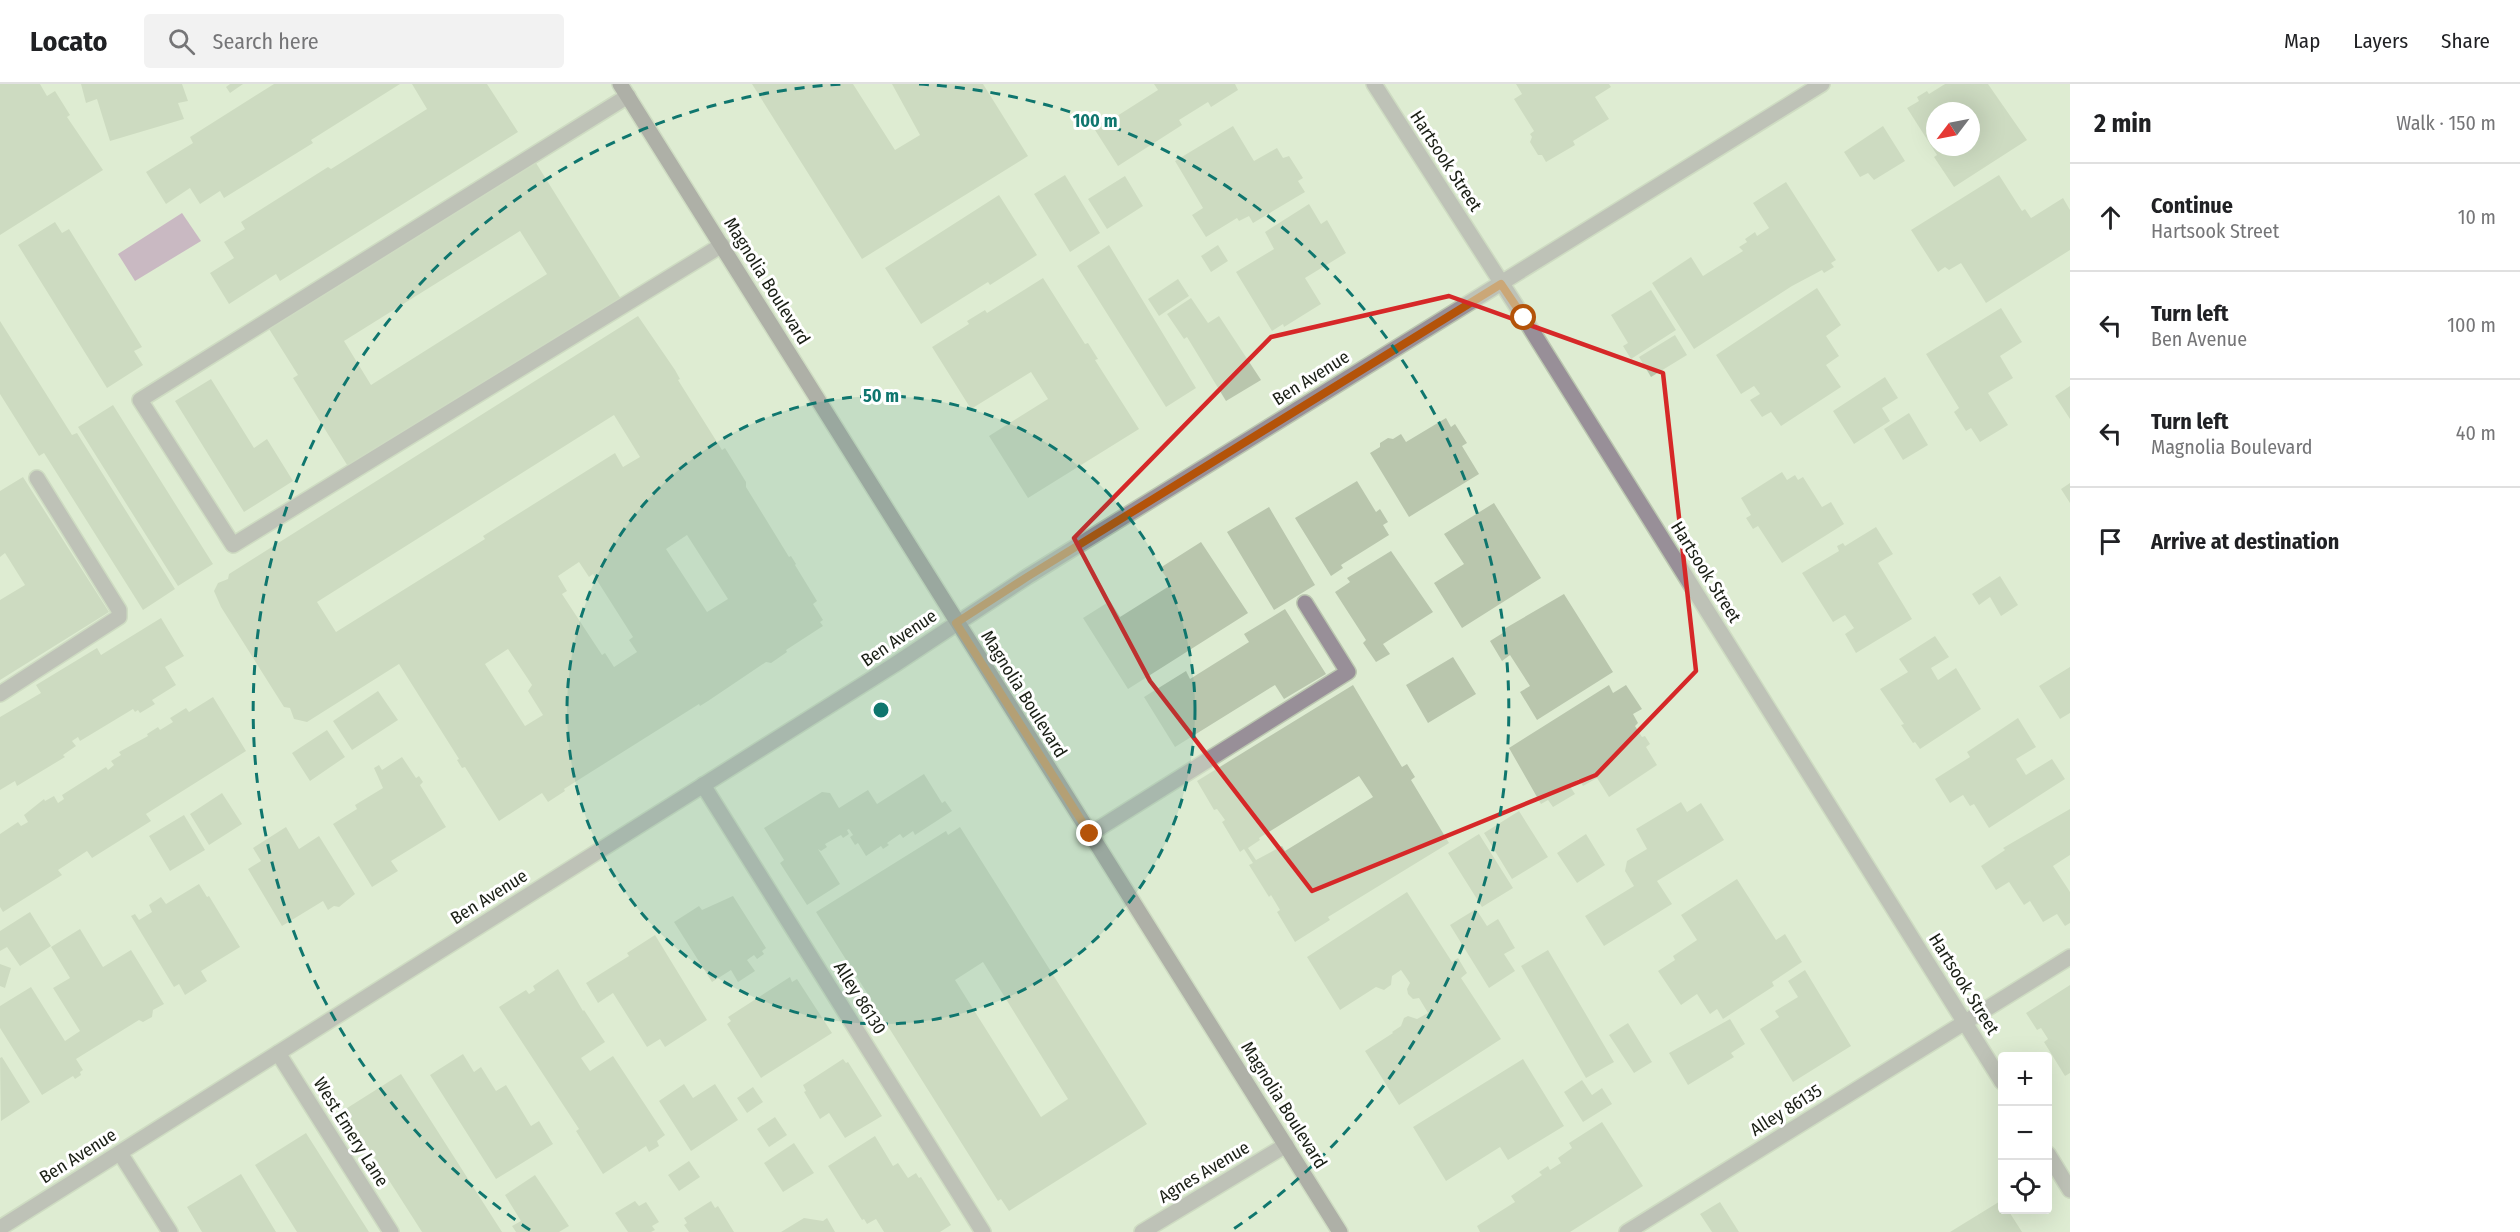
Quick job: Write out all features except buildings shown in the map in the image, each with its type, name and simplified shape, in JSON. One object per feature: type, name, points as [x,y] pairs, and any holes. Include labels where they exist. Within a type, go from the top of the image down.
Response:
[{"type":"main road","name":"Magnolia Boulevard","points":[[624,90],[956,623],[1340,1232]]},
{"type":"street","name":"Hartsook Street","points":[[1374,84],[1998,1075]]},
{"type":"street","name":"Ben Avenue","points":[[0,1228],[894,665],[1027,577],[1822,84]]},
{"type":"street","points":[[624,90],[140,400],[233,545],[722,245]]},
{"type":"street","points":[[0,694],[119,617],[119,610],[37,478]]},
{"type":"street","points":[[1090,834],[1348,672],[1305,603]]},
{"type":"street","name":"Alley 86130","points":[[703,785],[983,1232]]},
{"type":"street","name":"Alley 86135","points":[[1627,1232],[2070,957]]},
{"type":"street","name":"West Emery Lane","points":[[278,1053],[391,1232]]},
{"type":"street","name":"Agnes Avenue","points":[[1142,1232],[1286,1145]]},
{"type":"street","points":[[120,1153],[170,1232]]},
{"type":"street","points":[[2052,1160],[2070,1190]]},
{"type":"highlighted area","points":[[1449,296],[1663,373],[1696,671],[1596,775],[1312,891],[1150,681],[1074,538],[1271,337]]},
{"type":"shaded area","points":[[182,213],[201,241],[135,281],[118,254]]},
{"type":"route","points":[[1090,834],[956,623],[1501,284],[1524,318]]}]
